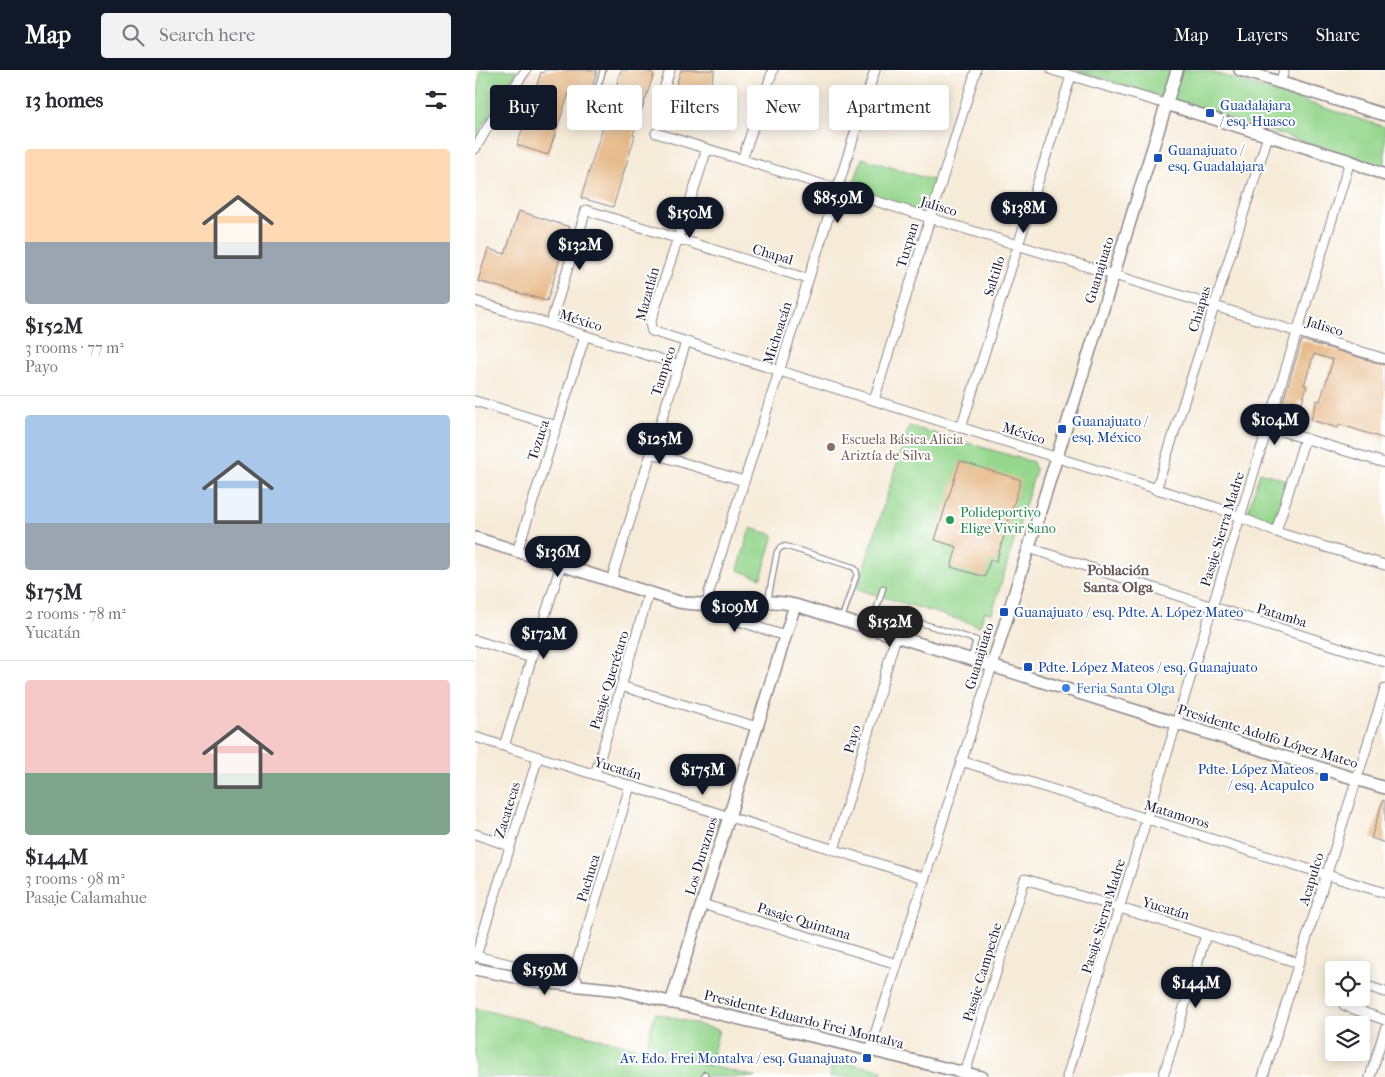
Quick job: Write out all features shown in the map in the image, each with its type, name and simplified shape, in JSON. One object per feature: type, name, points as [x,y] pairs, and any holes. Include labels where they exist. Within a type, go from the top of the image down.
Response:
[{"type":"street","points":[[475,149],[526,70]]},
{"type":"street","points":[[664,85],[668,70]]},
{"type":"street","points":[[742,160],[773,70]]},
{"type":"street","name":"Michoacán","points":[[708,604],[709,592],[875,70]]},
{"type":"street","name":"Tuxpan","points":[[874,400],[976,70]]},
{"type":"street","points":[[1052,70],[1351,161],[1385,175]]},
{"type":"street","name":"Guanajuato","points":[[870,1050],[1029,548],[1177,70]]},
{"type":"street","points":[[1239,70],[1385,115]]},
{"type":"street","points":[[1280,82],[1284,70]]},
{"type":"street","name":"Saltillo","points":[[961,428],[1071,76]]},
{"type":"street","name":"Jalisco","points":[[656,133],[1385,359]]},
{"type":"street","name":"Chiapas","points":[[1157,490],[1267,136]]},
{"type":"street","name":"Mazatlán","points":[[652,331],[650,324],[707,149]]},
{"type":"street","name":"Pasaje Sierra Madre","points":[[1067,1077],[1351,161]]},
{"type":"street","name":"Chapal","points":[[550,325],[586,210],[808,279]]},
{"type":"street","name":"México","points":[[475,301],[679,365]]},
{"type":"street","name":"México","points":[[652,331],[1218,508],[1276,532],[1385,565]]},
{"type":"street","name":"Tozuca","points":[[517,552],[585,336]]},
{"type":"street","name":"Tampico","points":[[611,581],[686,342]]},
{"type":"street","points":[[475,401],[557,426]]},
{"type":"street","points":[[1268,427],[1385,463]]},
{"type":"street","points":[[1276,532],[1305,438]]},
{"type":"street","points":[[651,453],[744,481]]},
{"type":"street","name":"Presidente Adolfo López Mateo","points":[[475,538],[687,603],[708,604],[768,601],[795,605],[1385,788]]},
{"type":"street","name":"Patamba","points":[[1029,548],[1385,662]]},
{"type":"street","points":[[504,746],[561,565]]},
{"type":"street","name":"Pasaje Querétaro","points":[[595,775],[649,592]]},
{"type":"street","name":"Presidente Adolfo López Mateo","points":[[708,604],[714,613],[785,636]]},
{"type":"street","name":"Los Duraznos","points":[[671,1002],[795,605]]},
{"type":"street","name":"Payo","points":[[834,850],[891,635]]},
{"type":"street","points":[[475,640],[532,658]]},
{"type":"street","points":[[621,686],[757,727]]},
{"type":"street","name":"Acapulco","points":[[1263,1077],[1357,779],[1383,706],[1385,689]]},
{"type":"street","name":"Yucatán","points":[[475,737],[924,878]]},
{"type":"street","name":"Zacatecas","points":[[476,956],[538,757]]},
{"type":"street","name":"Matamoros","points":[[961,762],[1385,893]]},
{"type":"street","name":"Pachuca","points":[[572,979],[630,786]]},
{"type":"street","points":[[475,834],[510,846]]},
{"type":"street","name":"Yucatán","points":[[1025,879],[1299,964]]},
{"type":"street","name":"Pasaje Campeche","points":[[965,1073],[1025,879]]},
{"type":"street","name":"Pasaje Quintana","points":[[702,904],[897,964]]},
{"type":"street","points":[[1163,1077],[1206,935]]},
{"type":"street","name":"Presidente Eduardo Frei Montalva","points":[[476,956],[982,1077]]},
{"type":"street","name":"Presidente Eduardo Frei Montalva","points":[[475,969],[540,982],[620,990]]},
{"type":"street","points":[[1370,987],[1385,992]]},
{"type":"street","points":[[1346,1006],[1385,1020]]},
{"type":"street","points":[[1370,1077],[1385,1030]]},
{"type":"lane","points":[[598,85],[603,70]]},
{"type":"lane","points":[[768,601],[777,552],[785,546],[856,570],[857,574],[841,619]]},
{"type":"lane","points":[[871,628],[883,588]]},
{"type":"lane","points":[[891,635],[895,615],[976,640],[971,659]]},
{"type":"green space","points":[[481,70],[518,70],[509,85],[490,85],[490,114],[475,138],[475,110]]},
{"type":"green space","points":[[1075,70],[1205,70],[1385,127],[1385,169],[1353,157]]},
{"type":"green space","points":[[862,158],[938,182],[927,214],[852,189]]},
{"type":"green space","name":"Polideportivo Elige Vivir Sano","points":[[909,426],[1033,462],[1036,470],[992,613],[984,612],[980,626],[857,589]]},
{"type":"green space","points":[[1260,472],[1286,480],[1273,526],[1263,524],[1247,515]]},
{"type":"green space","points":[[750,528],[774,535],[761,578],[738,570]]},
{"type":"green space","points":[[475,1008],[756,1077],[475,1077]]},
{"type":"green space","points":[[655,1013],[719,1030],[710,1064],[646,1046]]},
{"type":"green space","points":[[833,1060],[882,1070],[880,1077],[829,1077]]},
{"type":"building","points":[[545,70],[597,70],[593,85],[567,85],[567,99],[557,128],[557,85],[537,85],[541,72],[544,73]]},
{"type":"building","points":[[621,70],[644,70],[654,74],[642,109],[642,85],[616,85]]},
{"type":"building","points":[[681,70],[715,70],[711,85],[676,85]]},
{"type":"building","points":[[522,130],[556,130],[548,155],[517,145]]},
{"type":"building","points":[[602,130],[635,130],[633,135],[635,136],[613,207],[581,198]]},
{"type":"building","points":[[519,211],[570,227],[547,301],[478,281],[488,249],[505,254]]},
{"type":"building","points":[[1302,340],[1385,365],[1385,439],[1339,424],[1338,428],[1311,420],[1317,400],[1320,401],[1333,360],[1314,354],[1304,385],[1307,386],[1302,402],[1298,401],[1294,415],[1280,411]]},
{"type":"building","points":[[960,461],[1021,480],[996,562],[990,560],[985,577],[951,567],[957,547],[935,540]]},
{"type":"building","points":[[1383,800],[1385,801],[1385,843],[1371,838]]},
{"type":"place","name":"Guadalajara / esq. Huasco","points":[[1210,113]]},
{"type":"place","name":"Guanajuato / esq. Guadalajara","points":[[1158,158]]},
{"type":"place","name":"Guanajuato / esq. México","points":[[1062,429]]},
{"type":"place","name":"Escuela Básica Alicia Ariztía de Silva","points":[[831,447]]},
{"type":"place","name":"Polideportivo Elige Vivir Sano","points":[[950,520]]},
{"type":"place","name":"Guanajuato / esq. Pdte. A. López Mateo","points":[[1004,612]]},
{"type":"place","name":"Pdte. López Mateos / esq. Guanajuato","points":[[1028,667]]},
{"type":"place","name":"Feria Santa Olga","points":[[1066,688]]},
{"type":"place","name":"Pdte. López Mateos / esq. Acapulco","points":[[1324,777]]},
{"type":"place","name":"Av. Edo. Frei Montalva / esq. Guanajuato","points":[[867,1058]]},
{"type":"district","name":"Población Santa Olga","points":[[1118,578]]}]
